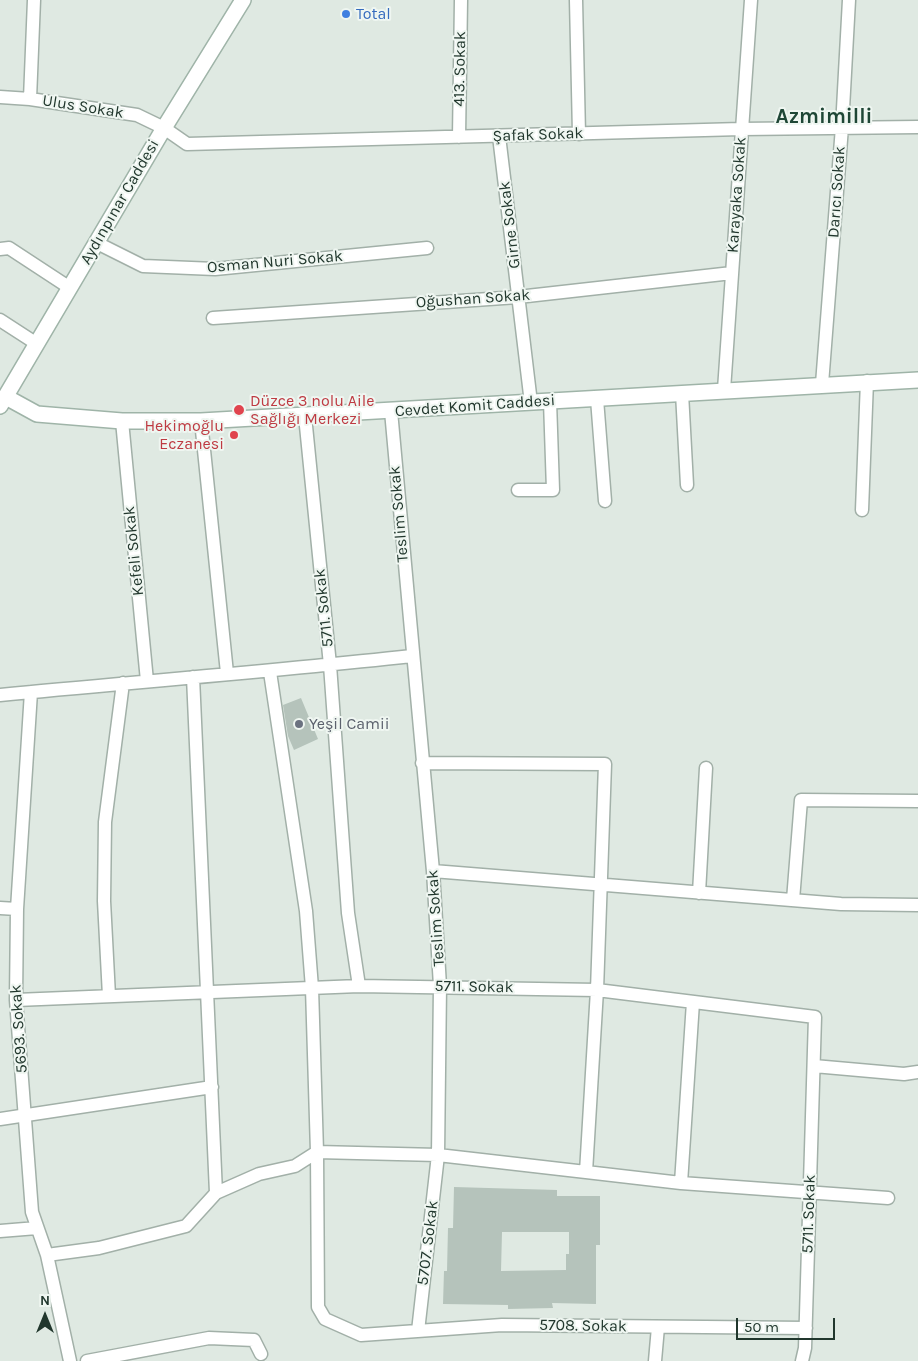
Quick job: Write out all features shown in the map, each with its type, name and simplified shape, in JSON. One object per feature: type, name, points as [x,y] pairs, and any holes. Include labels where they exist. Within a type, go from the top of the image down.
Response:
[{"type":"street","points":[[30,99],[34,0]]},
{"type":"street","name":"Aydınpınar Caddesi","points":[[3,402],[164,128],[243,0]]},
{"type":"street","name":"413. Sokak","points":[[458,138],[461,0]]},
{"type":"street","points":[[576,0],[578,134]]},
{"type":"street","name":"Karayaka Sokak","points":[[724,390],[751,0]]},
{"type":"street","name":"Darıcı Sokak","points":[[822,384],[842,127],[848,0]]},
{"type":"street","name":"Ulus Sokak","points":[[0,98],[30,99],[137,115],[164,128]]},
{"type":"street","name":"Şafak Sokak","points":[[164,128],[187,144],[741,129],[918,127]]},
{"type":"street","name":"Girne Sokak","points":[[499,136],[531,403]]},
{"type":"street","name":"Osman Nuri Sokak","points":[[97,243],[143,266],[215,269],[427,248]]},
{"type":"street","points":[[0,249],[9,248],[70,288]]},
{"type":"street","name":"Oğushan Sokak","points":[[213,318],[518,297],[732,273]]},
{"type":"street","points":[[0,320],[37,344]]},
{"type":"street","name":"Cevdet Komit Caddesi","points":[[3,402],[36,414],[122,420],[202,421],[918,380]]},
{"type":"street","points":[[862,510],[867,382]]},
{"type":"street","points":[[682,394],[687,485]]},
{"type":"street","points":[[597,399],[605,501]]},
{"type":"street","points":[[518,490],[553,490],[550,401]]},
{"type":"street","name":"Teslim Sokak","points":[[391,411],[433,871],[440,986],[438,1155]]},
{"type":"street","name":"5711. Sokak","points":[[305,416],[330,665],[348,913],[359,986],[597,990],[815,1016],[806,1328],[802,1361]]},
{"type":"street","name":"Kefeli Sokak","points":[[122,420],[147,681]]},
{"type":"street","points":[[202,421],[227,674]]},
{"type":"street","points":[[0,695],[227,674],[270,672],[412,656]]},
{"type":"street","points":[[270,672],[306,911],[312,988],[317,1152]]},
{"type":"street","points":[[193,677],[216,1193]]},
{"type":"street","points":[[110,996],[104,901],[105,822],[123,683]]},
{"type":"street","name":"5693. Sokak","points":[[31,692],[17,908],[16,1000],[32,1212],[48,1255],[70,1361]]},
{"type":"street","points":[[422,763],[605,764],[597,990],[586,1172]]},
{"type":"street","points":[[699,893],[706,768]]},
{"type":"street","points":[[793,900],[801,800],[918,801]]},
{"type":"street","points":[[433,871],[841,904],[918,905]]},
{"type":"street","points":[[0,908],[17,908]]},
{"type":"street","points":[[16,1000],[359,986]]},
{"type":"street","points":[[681,1183],[693,1002]]},
{"type":"street","points":[[814,1066],[904,1074],[918,1072]]},
{"type":"street","points":[[0,1119],[25,1117],[212,1087]]},
{"type":"street","points":[[48,1255],[99,1248],[186,1226],[216,1193],[259,1174],[295,1166],[317,1152],[438,1155],[681,1183],[888,1198]]},
{"type":"street","name":"5708. Sokak","points":[[317,1152],[318,1308],[325,1320],[361,1335],[502,1325],[806,1328]]},
{"type":"street","name":"5707. Sokak","points":[[418,1331],[438,1155]]},
{"type":"street","points":[[0,1231],[37,1228]]},
{"type":"street","points":[[655,1361],[658,1327]]},
{"type":"street","points":[[87,1361],[209,1338],[254,1340],[262,1354]]},
{"type":"building","name":"Yeşil Camii","points":[[301,698],[318,739],[294,750],[288,736],[283,705]]},
{"type":"building","points":[[454,1187],[557,1190],[557,1196],[600,1196],[600,1245],[596,1245],[596,1304],[552,1303],[553,1308],[508,1309],[508,1305],[443,1304],[444,1271],[447,1271],[448,1228],[453,1228]],"holes":[[[502,1232],[569,1232],[569,1254],[566,1254],[566,1270],[501,1271]]]},
{"type":"place","name":"Total","points":[[346,14]]},
{"type":"place","name":"Düzce 3 nolu Aile Sağlığı Merkezi","points":[[239,410]]},
{"type":"place","name":"Hekimoğlu Eczanesi","points":[[234,435]]},
{"type":"place","name":"Yeşil Camii","points":[[299,724]]},
{"type":"district","name":"Azmimilli","points":[[824,117]]}]
